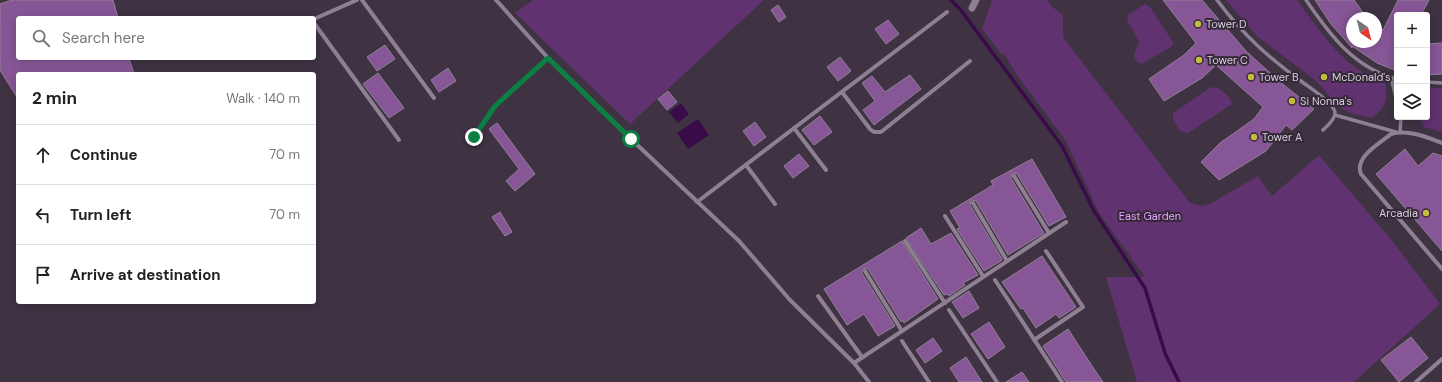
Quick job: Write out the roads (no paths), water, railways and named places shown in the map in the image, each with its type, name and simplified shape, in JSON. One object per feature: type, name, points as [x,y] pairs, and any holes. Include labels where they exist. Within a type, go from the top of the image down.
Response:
[{"type":"street","points":[[316,17],[357,0]]},
{"type":"street","points":[[362,0],[434,98]]},
{"type":"street","points":[[496,0],[548,58],[739,241],[790,300],[854,363],[869,382]]},
{"type":"street","points":[[972,8],[976,0]]},
{"type":"street","points":[[1217,0],[1236,23],[1269,58],[1321,95],[1334,108],[1335,115],[1323,130]]},
{"type":"street","points":[[1306,0],[1337,42],[1351,55],[1371,70],[1394,78]]},
{"type":"street","points":[[698,202],[947,12]]},
{"type":"street","points":[[316,26],[399,140]]},
{"type":"street","points":[[842,92],[870,129],[874,132],[881,132],[970,60]]},
{"type":"street","points":[[1391,78],[1394,90]]},
{"type":"street","points":[[1430,82],[1442,83]]},
{"type":"street","points":[[1335,115],[1398,132],[1420,136],[1442,143]]},
{"type":"street","points":[[1398,132],[1400,120]]},
{"type":"street","points":[[794,128],[826,170]]},
{"type":"street","points":[[1398,132],[1391,134],[1363,158],[1359,166],[1359,170],[1442,269]]},
{"type":"street","points":[[746,165],[775,204]]},
{"type":"street","points":[[1014,176],[1048,233]]},
{"type":"street","points":[[973,203],[1007,261]]},
{"type":"street","points":[[945,216],[982,276]]},
{"type":"street","points":[[854,363],[945,303],[982,276],[1066,222]]},
{"type":"street","points":[[905,241],[945,303]]},
{"type":"street","points":[[1034,340],[1083,307],[1046,251]]},
{"type":"street","points":[[864,271],[902,331]]},
{"type":"street","points":[[995,280],[1062,382]]},
{"type":"street","points":[[818,296],[862,357]]},
{"type":"street","points":[[949,310],[997,382]]},
{"type":"street","points":[[902,341],[929,382]]},
{"type":"street","points":[[1416,382],[1442,359]]},
{"type":"waterway","points":[[951,0],[960,9],[1062,146],[1094,211],[1145,288],[1165,353],[1179,382]]},
{"type":"place","name":"Tower D","points":[[1198,24]]},
{"type":"place","name":"Tower C","points":[[1199,60]]},
{"type":"place","name":"Tower B","points":[[1251,77]]},
{"type":"place","name":"McDonald's","points":[[1324,77]]},
{"type":"place","name":"Si Nonna's","points":[[1292,101]]},
{"type":"place","name":"Tower A","points":[[1254,137]]},
{"type":"place","name":"Arcadia","points":[[1426,213]]},
{"type":"park label","name":"East Garden","points":[[1150,216]]}]
